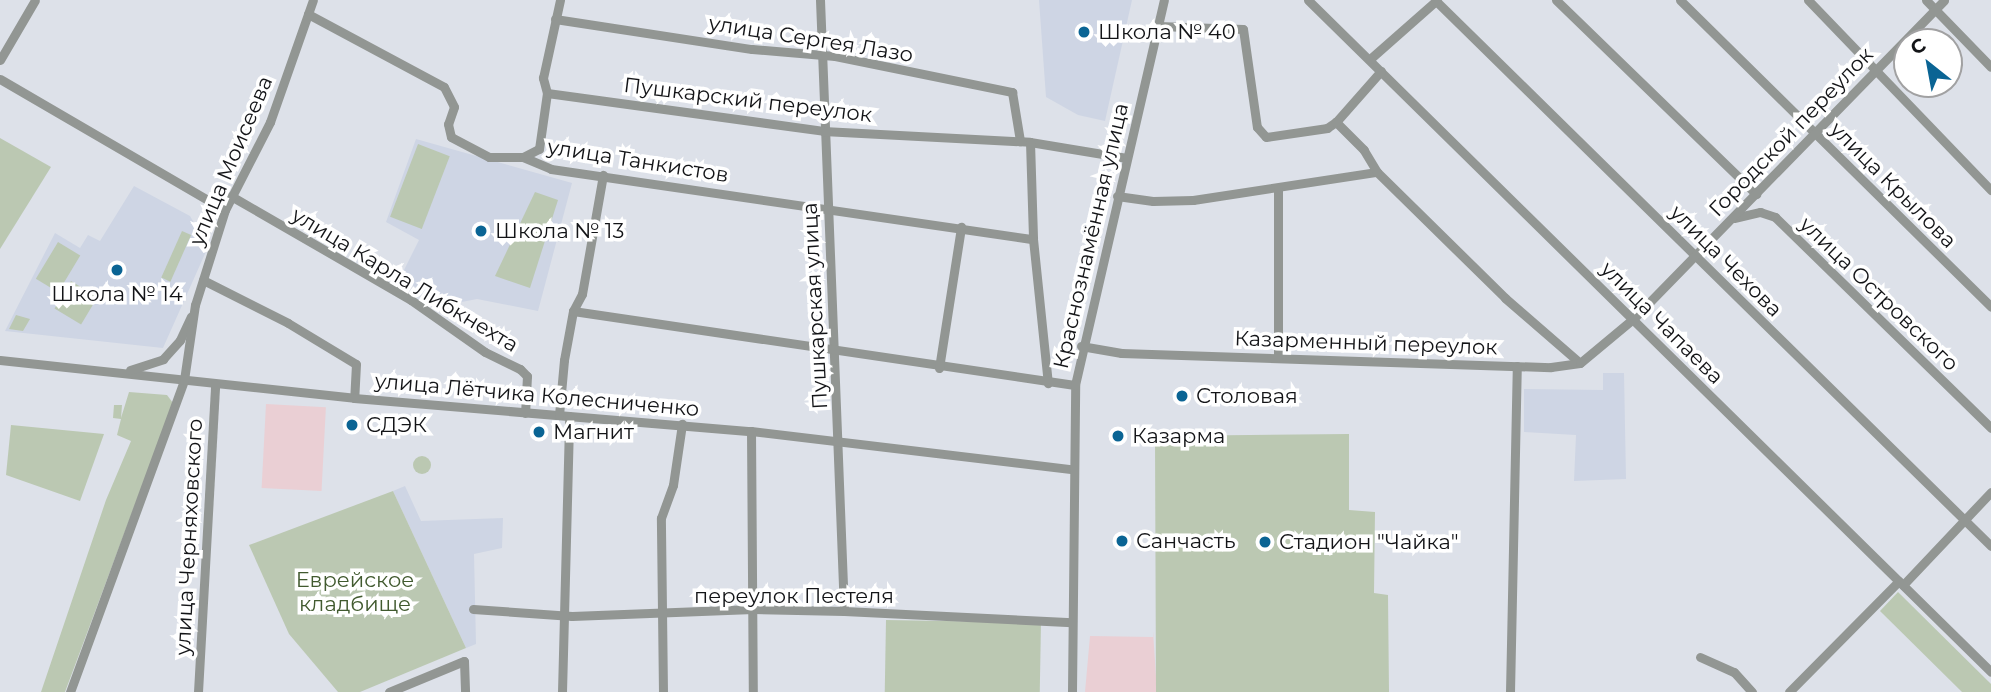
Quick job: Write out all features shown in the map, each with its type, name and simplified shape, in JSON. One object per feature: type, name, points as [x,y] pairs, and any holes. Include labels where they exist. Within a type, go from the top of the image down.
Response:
[{"type":"street","points":[[0,60],[35,0]]},
{"type":"street","name":"улица Моисеева","points":[[70,692],[184,380],[195,305],[225,210],[270,122],[313,0]]},
{"type":"street","points":[[523,157],[539,149],[547,93],[544,78],[560,0]]},
{"type":"street","name":"Пушкарская улица","points":[[820,0],[823,131],[840,443],[844,611]]},
{"type":"street","name":"Краснознамённая улица","points":[[1072,692],[1071,469],[1075,385],[1081,346],[1164,0]]},
{"type":"street","name":"улица Чапаева","points":[[1308,0],[1991,672]]},
{"type":"street","points":[[1556,0],[1756,194]]},
{"type":"street","name":"улица Крылова","points":[[1680,0],[1991,307]]},
{"type":"street","points":[[1808,0],[1874,72],[1991,190]]},
{"type":"street","points":[[1926,0],[1991,67]]},
{"type":"street","name":"Городской переулок","points":[[1634,318],[1944,0]]},
{"type":"street","points":[[1370,59],[1436,1]]},
{"type":"street","name":"улица Чехова","points":[[1436,1],[1991,547]]},
{"type":"street","name":"улица Танкистов","points":[[308,14],[444,86],[454,107],[449,131],[463,145],[502,160],[523,157],[551,169],[1032,239]]},
{"type":"street","name":"улица Сергея Лазо","points":[[555,19],[820,57],[1012,92],[1025,142]]},
{"type":"street","points":[[1158,26],[1243,29],[1257,127],[1266,137],[1327,128],[1336,122],[1381,71]]},
{"type":"street","points":[[0,79],[225,210]]},
{"type":"street","name":"Пушкарский переулок","points":[[547,93],[823,131],[1025,142],[1127,158]]},
{"type":"street","points":[[1336,122],[1364,150],[1377,172],[1505,298],[1580,363],[1634,318]]},
{"type":"street","points":[[1025,142],[1032,239],[1048,383]]},
{"type":"street","points":[[1117,196],[1193,200],[1377,172]]},
{"type":"street","points":[[559,415],[573,311],[582,294],[603,175]]},
{"type":"street","points":[[1278,189],[1278,357]]},
{"type":"street","name":"улица Карла Либкнехта","points":[[231,196],[411,300],[485,352],[520,369],[527,376],[525,413]]},
{"type":"street","name":"улица Островского","points":[[1732,218],[1760,212],[1775,217],[1991,428]]},
{"type":"street","points":[[939,368],[961,227]]},
{"type":"street","points":[[203,280],[288,323],[356,364],[354,398]]},
{"type":"street","points":[[118,372],[152,366],[163,359],[180,340],[195,305]]},
{"type":"street","points":[[573,311],[939,368],[1075,385]]},
{"type":"street","name":"Казарменный переулок","points":[[1081,346],[1121,353],[1517,366],[1580,363]]},
{"type":"street","name":"улица Лётчика Колесниченко","points":[[0,360],[354,398],[751,431],[1071,469]]},
{"type":"street","points":[[1510,692],[1517,366]]},
{"type":"street","name":"улица Черняховского","points":[[198,692],[215,384]]},
{"type":"street","points":[[562,692],[569,416]]},
{"type":"street","points":[[663,692],[661,519],[673,485],[682,424]]},
{"type":"street","points":[[751,431],[753,692]]},
{"type":"street","points":[[1789,692],[1991,492]]},
{"type":"street","name":"переулок Пестеля","points":[[473,609],[564,615],[663,615],[752,609],[1073,622]]},
{"type":"street","points":[[1700,657],[1734,672],[1752,692]]},
{"type":"street","points":[[389,692],[464,661],[465,692]]},
{"type":"shaded area","name":"Школа № 40","points":[[1039,0],[1132,0],[1105,121],[1078,115],[1046,97]]},
{"type":"shaded area","name":"Школа № 13","points":[[416,139],[572,183],[538,311],[477,299],[446,305],[400,278],[419,240],[386,222]]},
{"type":"shaded area","name":"Школа № 14","points":[[134,186],[190,216],[208,247],[163,348],[5,331],[55,233],[80,248],[88,235],[100,241]]},
{"type":"shaded area","points":[[1603,373],[1624,373],[1626,479],[1574,481],[1576,435],[1524,432],[1524,389],[1603,390]]},
{"type":"shaded area","points":[[266,404],[326,407],[322,491],[262,488]]},
{"type":"shaded area","points":[[405,486],[421,521],[503,518],[502,548],[474,554],[476,644],[466,648],[393,491]]},
{"type":"shaded area","points":[[1153,631],[1157,692],[1085,692],[1090,636],[1153,637]]},
{"type":"green space","points":[[0,138],[51,167],[0,249]]},
{"type":"green space","points":[[418,144],[450,156],[422,229],[390,217]]},
{"type":"green space","points":[[535,192],[558,200],[530,288],[495,276]]},
{"type":"green space","points":[[182,231],[191,235],[170,282],[161,278]]},
{"type":"green space","points":[[58,242],[80,255],[58,292],[36,279]]},
{"type":"green space","points":[[71,281],[98,297],[81,324],[55,308]]},
{"type":"green space","points":[[16,315],[30,319],[23,331],[9,329]]},
{"type":"green space","points":[[129,392],[167,395],[173,403],[65,692],[41,692],[106,500],[131,441],[117,435],[121,419],[113,418],[114,405],[122,405],[121,418]]},
{"type":"green space","points":[[11,425],[104,434],[80,501],[6,475]]},
{"type":"green space","name":"Стадион \"Чайка\"","points":[[1349,434],[1349,510],[1375,512],[1374,593],[1388,595],[1389,692],[1156,692],[1155,439],[1159,436]]},
{"type":"green space","points":[[422,456],[428,459],[431,465],[428,471],[422,474],[416,471],[413,465],[416,459]]},
{"type":"green space","name":"Еврейское кладбище","points":[[393,491],[466,648],[360,692],[338,692],[289,634],[249,545]]},
{"type":"green space","points":[[1898,592],[1991,684],[1991,692],[1962,692],[1880,611]]},
{"type":"green space","points":[[886,620],[1041,623],[1040,692],[885,692]]},
{"type":"place","name":"Школа № 40","points":[[1084,32]]},
{"type":"place","name":"Школа № 13","points":[[481,231]]},
{"type":"place","name":"Школа № 14","points":[[117,270]]},
{"type":"place","name":"Столовая","points":[[1182,396]]},
{"type":"place","name":"СДЭК","points":[[352,425]]},
{"type":"place","name":"Магнит","points":[[539,432]]},
{"type":"place","name":"Казарма","points":[[1118,436]]},
{"type":"place","name":"Санчасть","points":[[1122,541]]},
{"type":"place","name":"Стадион \"Чайка\"","points":[[1265,542]]}]
